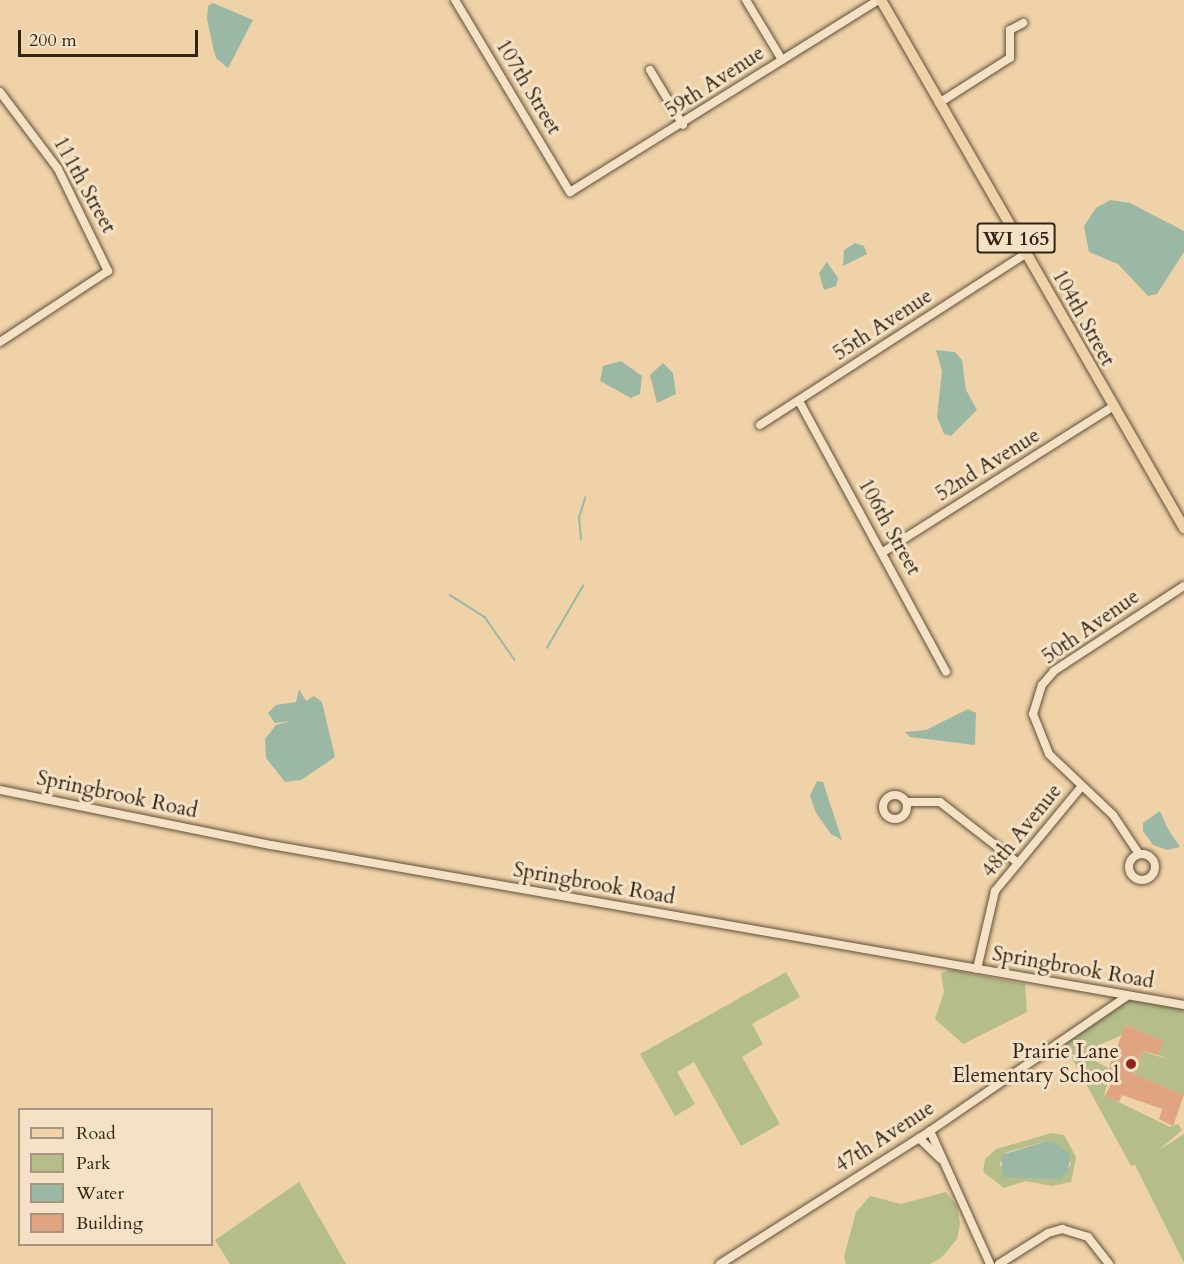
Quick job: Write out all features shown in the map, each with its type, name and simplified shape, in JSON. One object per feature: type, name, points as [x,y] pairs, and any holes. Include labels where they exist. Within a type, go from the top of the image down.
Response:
[{"type":"main road","name":"104th Street","points":[[880,0],[1111,408],[1184,528]]},
{"type":"street","name":"107th Street","points":[[455,0],[570,192]]},
{"type":"street","points":[[746,0],[782,60]]},
{"type":"street","name":"59th Avenue","points":[[570,192],[683,125],[782,60],[880,0]]},
{"type":"street","points":[[939,104],[1010,58],[1010,30],[1023,23]]},
{"type":"street","points":[[650,70],[683,125]]},
{"type":"street","name":"111th Street","points":[[0,92],[58,169],[108,271],[0,342]]},
{"type":"street","name":"55th Avenue","points":[[760,425],[1025,254]]},
{"type":"street","name":"106th Street","points":[[799,401],[883,552],[946,672]]},
{"type":"street","name":"52nd Avenue","points":[[883,552],[1111,408]]},
{"type":"street","name":"50th Avenue","points":[[1082,786],[1042,745],[1033,714],[1048,677],[1184,586]]},
{"type":"street","points":[[1082,786],[1124,828],[1139,854]]},
{"type":"street","name":"48th Avenue","points":[[977,969],[995,891],[1082,786]]},
{"type":"street","name":"Springbrook Road","points":[[0,790],[270,845],[1184,1005]]},
{"type":"street","points":[[907,802],[940,802],[1018,863]]},
{"type":"street","name":"47th Avenue","points":[[720,1264],[930,1131],[1126,996]]},
{"type":"street","points":[[930,1131],[990,1264]]},
{"type":"street","points":[[919,1138],[941,1159]]},
{"type":"street","points":[[999,1264],[1048,1233],[1062,1229],[1088,1237],[1109,1264]]},
{"type":"green space","points":[[951,970],[1025,984],[1027,1012],[963,1044],[935,1019],[944,992],[941,973]]},
{"type":"green space","points":[[786,972],[800,997],[752,1024],[763,1044],[742,1057],[780,1124],[741,1146],[694,1062],[677,1072],[695,1104],[675,1116],[640,1054]]},
{"type":"green space","points":[[1127,996],[1184,1005],[1184,1095],[1133,1074],[1142,1051],[1170,1060],[1158,1055],[1162,1041],[1127,1025],[1122,1035],[1099,1045],[1095,1061],[1112,1070],[1104,1095],[1170,1127],[1178,1124],[1182,1130],[1159,1150],[1184,1134],[1184,1263],[1135,1165],[1131,1166],[1062,1040]]},
{"type":"green space","points":[[1052,1133],[1064,1135],[1076,1157],[1071,1182],[1052,1186],[1026,1181],[1004,1188],[983,1172],[985,1159],[996,1149]],"holes":[[[1051,1140],[1071,1164],[1060,1179],[1022,1175],[999,1165],[1007,1152]]]},
{"type":"green space","points":[[299,1182],[346,1264],[230,1264],[215,1240]]},
{"type":"green space","points":[[946,1192],[957,1206],[960,1224],[957,1239],[941,1258],[930,1264],[846,1264],[844,1257],[856,1212],[870,1196],[901,1204]]},
{"type":"water","points":[[213,3],[253,20],[228,68],[216,58],[213,47],[207,19],[208,6]]},
{"type":"water","points":[[1110,200],[1130,203],[1184,231],[1184,252],[1157,294],[1148,296],[1118,264],[1089,252],[1084,226],[1096,208]]},
{"type":"water","points":[[855,243],[864,246],[867,254],[843,266],[844,250]]},
{"type":"water","points":[[827,262],[838,278],[836,286],[824,290],[819,273]]},
{"type":"water","points":[[936,350],[955,352],[962,360],[966,390],[977,410],[951,436],[944,434],[937,417],[942,371]]},
{"type":"water","points":[[621,361],[642,376],[640,394],[631,398],[600,381],[603,366]]},
{"type":"water","points":[[663,363],[673,373],[676,394],[657,403],[650,375]]},
{"type":"water","points":[[299,689],[306,701],[314,696],[322,702],[335,757],[301,780],[285,782],[266,758],[265,739],[276,725],[290,721],[275,723],[268,713],[276,705],[296,702]]},
{"type":"water","points":[[968,709],[976,713],[975,745],[910,737],[905,732],[926,730]]},
{"type":"water","points":[[817,781],[823,782],[842,840],[831,834],[816,813],[810,796]]},
{"type":"water","points":[[1160,811],[1180,847],[1167,850],[1153,845],[1143,831],[1143,823]]},
{"type":"water","points":[[1051,1140],[1070,1155],[1068,1172],[1060,1179],[1003,1177],[1001,1155]]},
{"type":"building","name":"Prairie Lane Elementary School","points":[[1126,1025],[1163,1041],[1158,1055],[1142,1051],[1133,1074],[1184,1095],[1173,1126],[1159,1119],[1162,1109],[1122,1095],[1119,1102],[1105,1096],[1114,1078],[1110,1076],[1110,1064]]},
{"type":"waterway","points":[[581,540],[579,518],[585,498]]},
{"type":"waterway","points":[[547,648],[583,586]]},
{"type":"waterway","points":[[450,595],[485,617],[515,660]]},
{"type":"place","name":"Prairie Lane Elementary School","points":[[1131,1064]]}]
